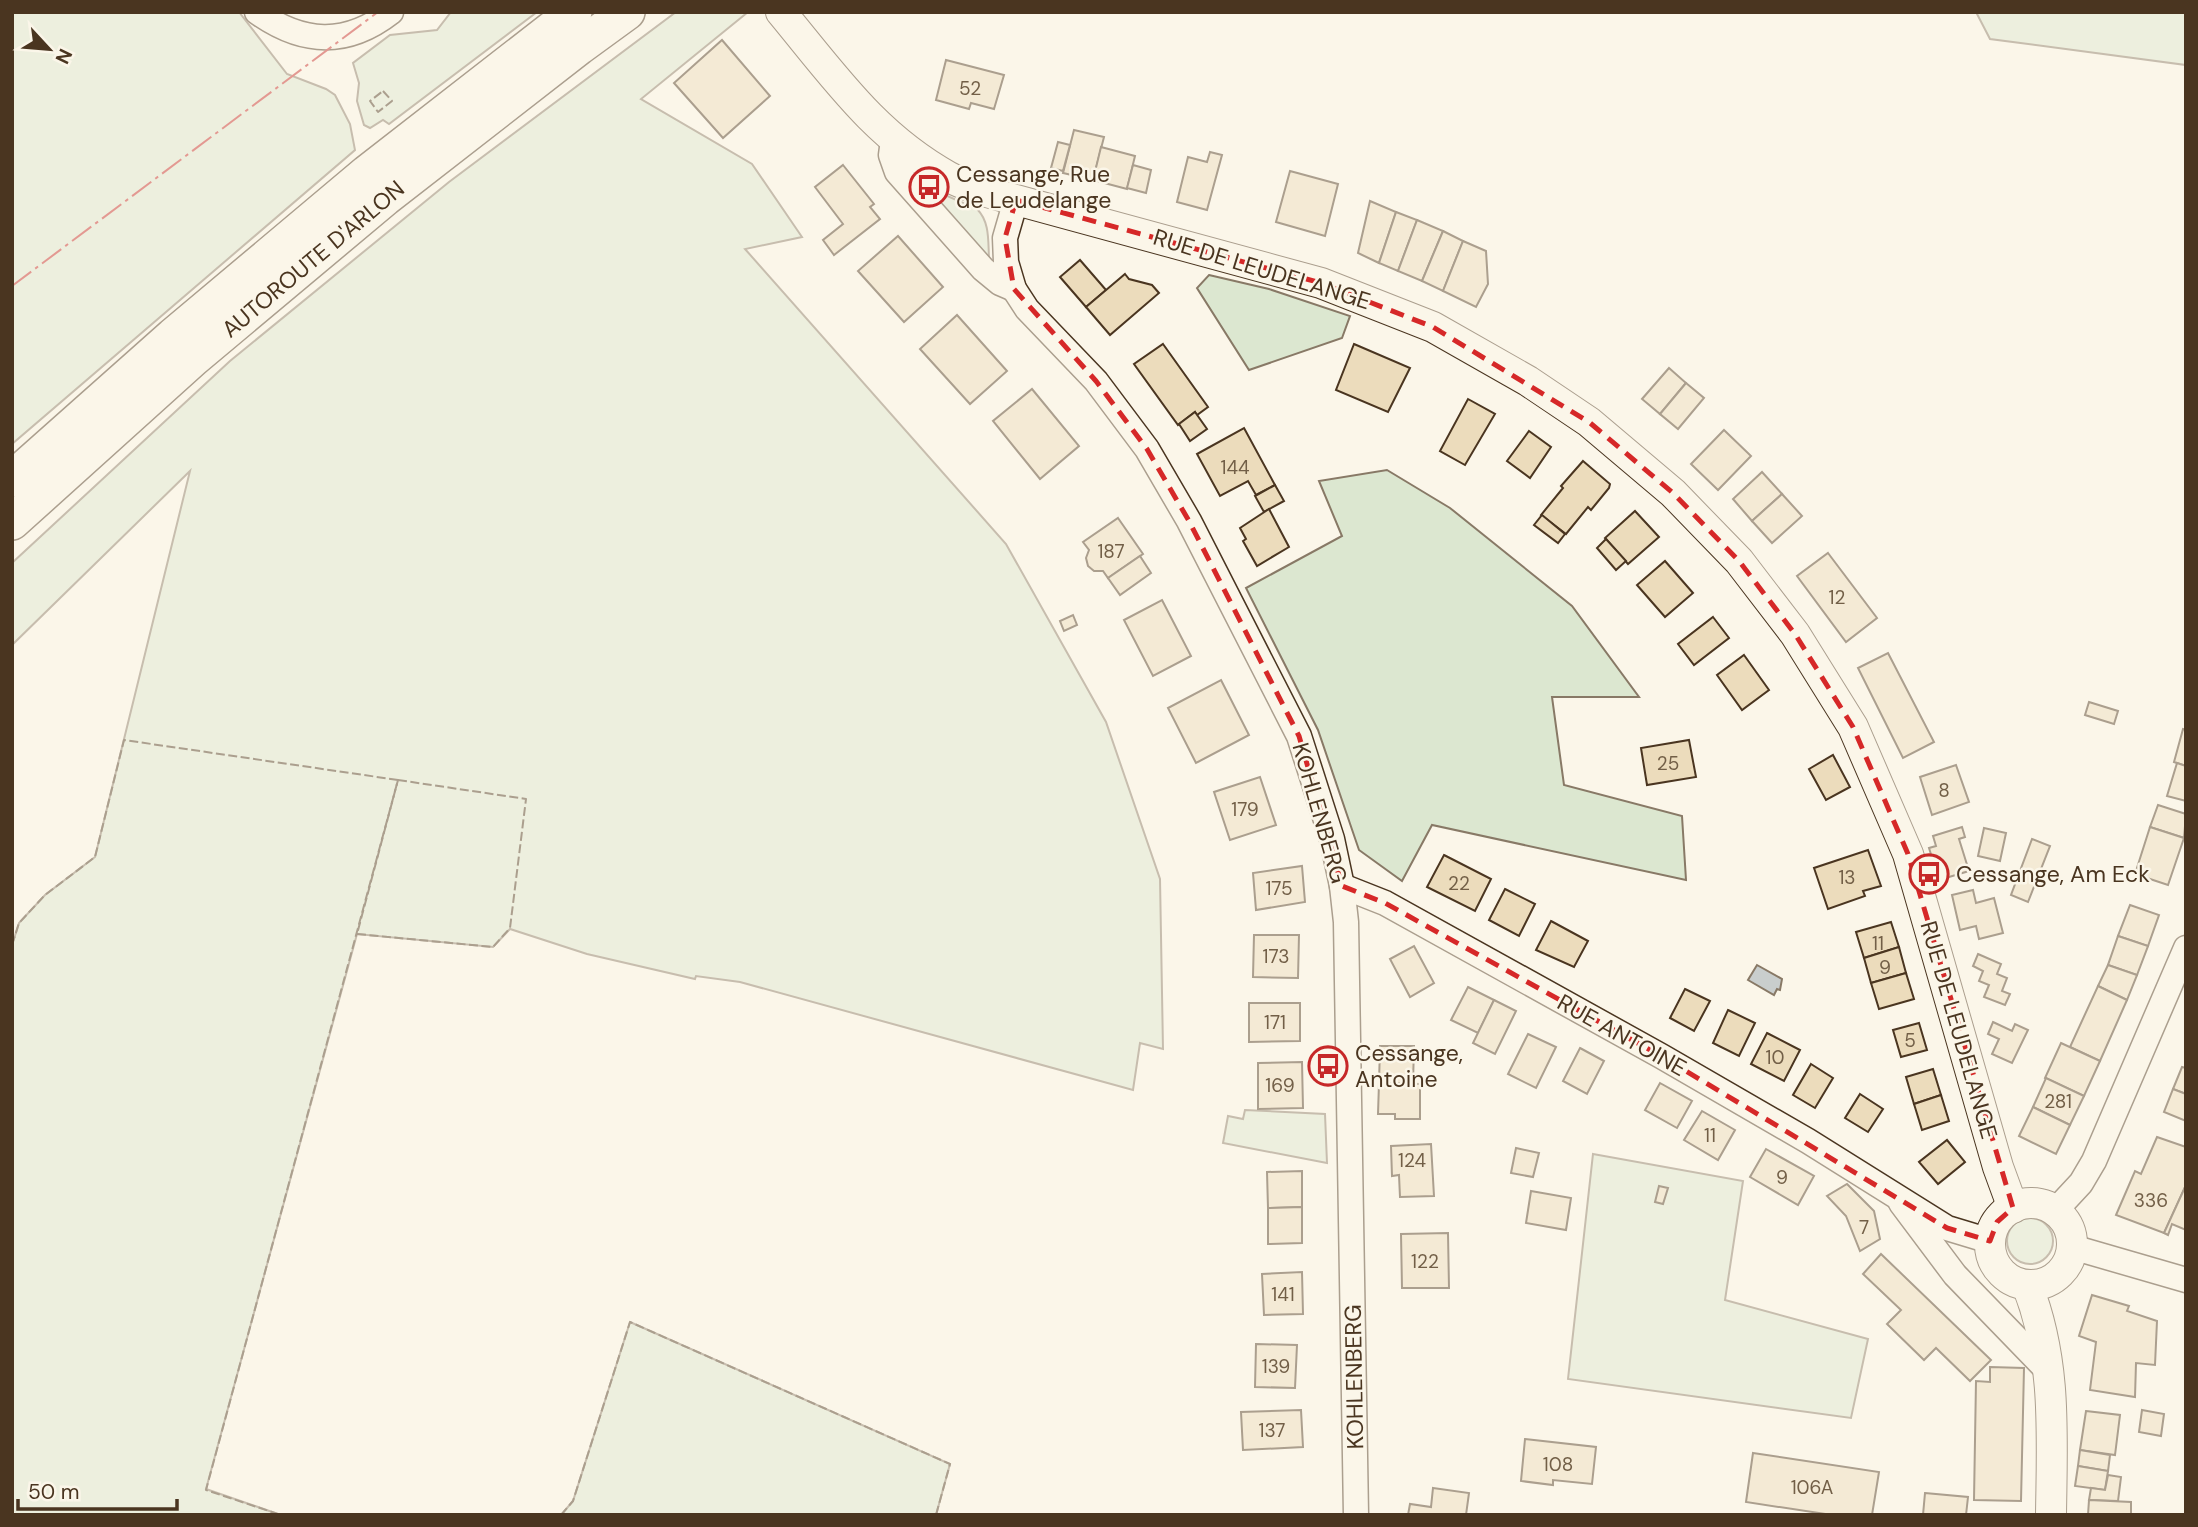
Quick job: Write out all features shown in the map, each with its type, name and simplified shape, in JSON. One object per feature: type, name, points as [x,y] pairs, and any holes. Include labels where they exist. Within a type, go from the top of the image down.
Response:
[{"type":"highway","name":"AUTOROUTE D'ARLON","points":[[12,479],[173,336],[356,182],[574,12]]},
{"type":"highway","name":"AUTOROUTE D'ARLON","points":[[12,522],[194,358],[364,216],[627,12]]},
{"type":"main road","name":"RUE DE LEUDELANGE","points":[[781,12],[870,119],[893,140],[951,178],[1016,200],[1321,283],[1422,323],[1528,381],[1589,422],[1673,493],[1739,561],[1795,634],[1853,727],[1908,854],[1998,1167],[2013,1208]]},
{"type":"main road","points":[[2035,1203],[2055,1211],[2068,1227],[2072,1247],[2069,1260],[2062,1271],[2052,1279],[2039,1284],[2027,1285],[2012,1280],[2000,1270],[1992,1256],[1990,1241],[1997,1222],[2013,1208],[2035,1203]]},
{"type":"main road","points":[[2027,1285],[2038,1312],[2050,1373],[2051,1515]]},
{"type":"street","points":[[257,12],[270,21],[305,36],[339,38],[376,23],[391,12]]},
{"type":"street","points":[[893,140],[891,155],[897,172],[983,269],[1000,283],[1014,289]]},
{"type":"street","name":"KOHLENBERG","points":[[1016,200],[1005,238],[1006,262],[1014,289],[1027,309],[1096,381],[1147,449],[1189,521],[1299,737],[1332,839],[1346,922],[1356,1515]]},
{"type":"street","name":"RUE ANTOINE","points":[[1342,886],[1385,903],[1661,1056],[1808,1141],[1947,1228],[1990,1241]]},
{"type":"street","points":[[2055,1211],[2081,1183],[2094,1161],[2186,948]]},
{"type":"street","name":"RUE ANTOINE","points":[[1895,1195],[1955,1275],[2050,1373]]},
{"type":"street","points":[[2072,1247],[2186,1280]]},
{"type":"highlighted area","points":[[1016,200],[1321,283],[1433,327],[1589,422],[1673,493],[1739,561],[1795,634],[1853,727],[1908,854],[2013,1208],[1997,1222],[1990,1241],[1947,1228],[1661,1056],[1385,903],[1342,886],[1299,736],[1189,521],[1147,449],[1096,381],[1014,289],[1005,238]]},
{"type":"green space","points":[[12,12],[239,12],[287,74],[335,95],[350,124],[355,150],[12,444]]},
{"type":"green space","points":[[451,12],[537,12],[389,124],[383,120],[370,128],[364,125],[357,101],[359,83],[353,63],[390,35],[437,30]]},
{"type":"green space","points":[[676,12],[748,12],[641,99],[752,164],[802,237],[745,249],[1006,544],[1106,722],[1160,879],[1163,1049],[1140,1043],[1133,1090],[740,982],[696,976],[695,979],[587,954],[510,929],[493,947],[357,934],[206,1489],[281,1515],[12,1515],[12,945],[19,923],[45,895],[95,857],[190,471],[12,645],[12,563],[230,361],[449,182]]},
{"type":"green space","points":[[1976,12],[2186,12],[2186,65],[1990,39]]},
{"type":"green space","points":[[936,191],[977,209],[981,214],[987,232],[989,258],[934,199]]},
{"type":"green space","points":[[1209,275],[1269,289],[1350,316],[1342,338],[1249,370],[1197,288]]},
{"type":"green space","points":[[1387,470],[1450,508],[1572,606],[1639,697],[1552,697],[1564,785],[1682,816],[1686,880],[1432,825],[1402,881],[1359,850],[1318,730],[1246,588],[1342,536],[1319,481]]},
{"type":"green space","points":[[1245,1110],[1325,1114],[1327,1163],[1223,1143],[1228,1116],[1243,1119]]},
{"type":"green space","points":[[1593,1154],[1743,1181],[1725,1300],[1868,1339],[1851,1418],[1568,1379]]},
{"type":"green space","points":[[2030,1218],[2046,1225],[2053,1241],[2046,1257],[2030,1264],[2014,1257],[2007,1241],[2014,1225]]},
{"type":"green space","points":[[630,1322],[950,1464],[936,1515],[561,1515],[573,1501]]},
{"type":"shaded area","points":[[1757,965],[1782,979],[1780,990],[1777,989],[1774,995],[1748,980]]},
{"type":"building","points":[[722,40],[770,96],[723,138],[674,83]]},
{"type":"building","points":[[946,60],[1004,75],[994,109],[971,103],[969,109],[936,100]]},
{"type":"building","points":[[1074,130],[1104,137],[1093,180],[1063,173]]},
{"type":"building","points":[[1058,142],[1070,145],[1063,171],[1051,168]]},
{"type":"building","points":[[1101,147],[1135,156],[1127,189],[1093,180]]},
{"type":"building","points":[[1210,152],[1222,155],[1207,210],[1177,202],[1188,157],[1207,162]]},
{"type":"building","points":[[843,165],[874,204],[870,207],[880,219],[834,255],[823,240],[843,224],[815,187]]},
{"type":"building","points":[[1133,165],[1151,170],[1146,193],[1127,188]]},
{"type":"building","points":[[1290,171],[1338,184],[1325,236],[1276,222]]},
{"type":"building","points":[[1370,201],[1396,212],[1379,263],[1358,253]]},
{"type":"building","points":[[1396,212],[1417,220],[1398,271],[1379,263]]},
{"type":"building","points":[[1417,220],[1443,231],[1422,281],[1398,271]]},
{"type":"building","points":[[1443,231],[1463,241],[1443,291],[1422,281]]},
{"type":"building","points":[[898,236],[943,287],[904,322],[858,271]]},
{"type":"building","points":[[1463,241],[1486,251],[1488,284],[1476,307],[1443,291]]},
{"type":"building","points":[[1080,260],[1106,290],[1086,307],[1060,277]]},
{"type":"building","points":[[1125,274],[1129,279],[1152,285],[1159,293],[1110,335],[1086,307]]},
{"type":"building","points":[[957,315],[1007,371],[970,404],[920,349]]},
{"type":"building","points":[[1163,344],[1208,407],[1197,415],[1195,412],[1178,425],[1134,364]]},
{"type":"building","points":[[1354,344],[1410,368],[1388,412],[1336,390]]},
{"type":"building","points":[[1669,368],[1686,383],[1660,414],[1642,399]]},
{"type":"building","points":[[1686,383],[1704,398],[1678,429],[1660,414]]},
{"type":"building","points":[[1032,389],[1079,446],[1040,479],[993,421]]},
{"type":"building","points":[[1468,399],[1495,414],[1465,465],[1440,451]]},
{"type":"building","points":[[1195,412],[1207,429],[1190,441],[1179,424]]},
{"type":"building","points":[[1244,428],[1275,485],[1256,495],[1248,481],[1220,496],[1197,454]]},
{"type":"building","points":[[1724,430],[1751,456],[1718,490],[1691,464]]},
{"type":"building","points":[[1529,431],[1551,447],[1530,478],[1507,461]]},
{"type":"building","points":[[1583,461],[1610,484],[1591,510],[1588,507],[1566,534],[1541,515]]},
{"type":"building","points":[[1762,472],[1782,494],[1752,521],[1733,499]]},
{"type":"building","points":[[1275,485],[1284,501],[1264,512],[1255,496]]},
{"type":"building","points":[[1782,494],[1802,516],[1772,543],[1752,521]]},
{"type":"building","points":[[1269,509],[1289,547],[1257,566],[1243,541],[1246,539],[1240,528]]},
{"type":"building","points":[[1635,511],[1659,537],[1628,564],[1605,538]]},
{"type":"building","points":[[1542,515],[1565,534],[1558,543],[1534,525]]},
{"type":"building","points":[[1118,518],[1143,554],[1108,578],[1103,571],[1094,571],[1088,566],[1086,558],[1089,550],[1083,542]]},
{"type":"building","points":[[1606,539],[1626,561],[1616,570],[1597,548]]},
{"type":"building","points":[[1828,553],[1877,618],[1846,642],[1797,576]]},
{"type":"building","points":[[1140,556],[1151,573],[1120,595],[1108,578]]},
{"type":"building","points":[[1665,561],[1693,593],[1665,617],[1637,585]]},
{"type":"building","points":[[1162,600],[1191,656],[1153,676],[1124,620]]},
{"type":"building","points":[[1073,615],[1077,625],[1064,631],[1060,621]]},
{"type":"building","points":[[1713,617],[1729,638],[1694,665],[1678,644]]},
{"type":"building","points":[[1888,653],[1934,742],[1903,758],[1858,668]]},
{"type":"building","points":[[1744,655],[1769,690],[1742,710],[1717,675]]},
{"type":"building","points":[[1221,680],[1249,735],[1196,763],[1168,708]]},
{"type":"building","points":[[2089,702],[2118,711],[2114,724],[2085,715]]},
{"type":"building","points":[[2183,729],[2186,730],[2186,766],[2174,762]]},
{"type":"building","points":[[1689,740],[1696,777],[1647,785],[1641,748]]},
{"type":"building","points":[[1833,755],[1850,787],[1826,800],[1809,769]]},
{"type":"building","points":[[2177,763],[2186,766],[2186,801],[2167,796]]},
{"type":"building","points":[[1956,765],[1969,802],[1932,815],[1920,777]]},
{"type":"building","points":[[1260,777],[1276,825],[1230,840],[1214,792]]},
{"type":"building","points":[[2158,805],[2186,814],[2184,838],[2150,827]]},
{"type":"building","points":[[1962,827],[1965,837],[1959,839],[1969,871],[1939,880],[1929,848],[1936,846],[1933,836]]},
{"type":"building","points":[[2150,827],[2184,838],[2168,885],[2135,874]]},
{"type":"building","points":[[1984,828],[2006,833],[2000,861],[1978,856]]},
{"type":"building","points":[[2032,839],[2050,846],[2028,902],[2011,895]]},
{"type":"building","points":[[1868,850],[1881,886],[1863,891],[1865,896],[1828,909],[1814,868]]},
{"type":"building","points":[[1444,855],[1491,879],[1475,911],[1427,887]]},
{"type":"building","points":[[1302,866],[1305,902],[1256,910],[1253,873]]},
{"type":"building","points":[[1505,889],[1535,904],[1519,936],[1489,920]]},
{"type":"building","points":[[1973,890],[1976,903],[1994,898],[2003,933],[1979,939],[1976,926],[1960,930],[1952,895]]},
{"type":"building","points":[[2130,905],[2159,915],[2148,946],[2118,936]]},
{"type":"building","points":[[1551,921],[1588,941],[1574,967],[1536,950]]},
{"type":"building","points":[[1891,922],[1899,947],[1864,958],[1856,932]]},
{"type":"building","points":[[1254,935],[1299,935],[1298,978],[1253,977]]},
{"type":"building","points":[[2118,936],[2148,946],[2137,975],[2108,965]]},
{"type":"building","points":[[1414,946],[1434,983],[1410,997],[1390,959]]},
{"type":"building","points":[[1899,947],[1906,973],[1871,983],[1864,958]]},
{"type":"building","points":[[1978,954],[2001,964],[1997,974],[2007,978],[2002,991],[2010,994],[2005,1005],[1984,997],[1989,985],[1979,981],[1983,971],[1973,966]]},
{"type":"building","points":[[2108,965],[2137,975],[2127,1000],[2098,986]]},
{"type":"building","points":[[1906,973],[1914,999],[1879,1009],[1871,983]]},
{"type":"building","points":[[2098,986],[2127,1000],[2100,1061],[2070,1047]]},
{"type":"building","points":[[1468,987],[1494,1000],[1478,1033],[1451,1020]]},
{"type":"building","points":[[1685,989],[1710,1001],[1694,1031],[1670,1018]]},
{"type":"building","points":[[1494,1000],[1516,1011],[1495,1054],[1473,1043]]},
{"type":"building","points":[[1249,1003],[1300,1003],[1300,1041],[1249,1042]]},
{"type":"building","points":[[1728,1010],[1755,1023],[1739,1056],[1713,1043]]},
{"type":"building","points":[[1993,1022],[2012,1031],[2015,1024],[2028,1030],[2012,1063],[1992,1054],[1999,1039],[1988,1034]]},
{"type":"building","points":[[1919,1023],[1927,1050],[1901,1057],[1893,1030]]},
{"type":"building","points":[[1767,1033],[1800,1050],[1784,1081],[1751,1064]]},
{"type":"building","points":[[1528,1034],[1556,1047],[1536,1088],[1508,1074]]},
{"type":"building","points":[[2061,1043],[2100,1061],[2084,1096],[2045,1078]]},
{"type":"building","points":[[1380,1046],[1414,1046],[1413,1084],[1379,1083]]},
{"type":"building","points":[[1580,1048],[1604,1061],[1587,1094],[1563,1081]]},
{"type":"building","points":[[1302,1062],[1303,1108],[1258,1109],[1258,1063]]},
{"type":"building","points":[[1811,1064],[1833,1078],[1815,1108],[1793,1095]]},
{"type":"building","points":[[2182,1067],[2186,1068],[2186,1094],[2173,1089]]},
{"type":"building","points":[[1933,1069],[1941,1095],[1914,1104],[1906,1077]]},
{"type":"building","points":[[2046,1078],[2084,1096],[2070,1125],[2033,1107]]},
{"type":"building","points":[[1379,1083],[1420,1084],[1420,1119],[1395,1119],[1395,1114],[1378,1114]]},
{"type":"building","points":[[1660,1083],[1692,1101],[1677,1128],[1645,1110]]},
{"type":"building","points":[[2173,1089],[2186,1094],[2186,1121],[2164,1112]]},
{"type":"building","points":[[1860,1094],[1883,1109],[1868,1132],[1845,1118]]},
{"type":"building","points":[[1941,1095],[1949,1121],[1922,1130],[1914,1104]]},
{"type":"building","points":[[2033,1107],[2070,1125],[2056,1154],[2019,1136]]},
{"type":"building","points":[[1702,1111],[1735,1130],[1718,1160],[1684,1140]]},
{"type":"building","points":[[2157,1137],[2186,1147],[2186,1185],[2164,1233],[2116,1215],[2135,1171],[2141,1174]]},
{"type":"building","points":[[1947,1140],[1965,1162],[1938,1184],[1919,1162]]},
{"type":"building","points":[[1431,1144],[1434,1196],[1400,1197],[1399,1175],[1392,1176],[1391,1146]]},
{"type":"building","points":[[1516,1148],[1539,1153],[1533,1177],[1511,1173]]},
{"type":"building","points":[[1766,1149],[1814,1176],[1798,1205],[1750,1177]]},
{"type":"building","points":[[1302,1171],[1302,1207],[1268,1208],[1267,1172]]},
{"type":"building","points":[[1847,1184],[1874,1211],[1880,1239],[1860,1251],[1846,1216],[1827,1196]]},
{"type":"building","points":[[2186,1185],[2186,1230],[2172,1224],[2168,1235],[2164,1233]]},
{"type":"building","points":[[1659,1186],[1668,1188],[1663,1204],[1655,1202]]},
{"type":"building","points":[[1531,1191],[1571,1198],[1566,1230],[1526,1223]]},
{"type":"building","points":[[1302,1207],[1302,1243],[1268,1244],[1268,1208]]},
{"type":"building","points":[[1448,1233],[1449,1288],[1402,1288],[1401,1234]]},
{"type":"building","points":[[1881,1254],[1991,1360],[1970,1381],[1936,1348],[1924,1360],[1887,1324],[1901,1310],[1863,1274]]},
{"type":"building","points":[[1302,1272],[1303,1314],[1264,1315],[1262,1274]]},
{"type":"building","points":[[2092,1295],[2129,1306],[2127,1311],[2157,1321],[2155,1365],[2136,1363],[2135,1397],[2090,1390],[2096,1342],[2079,1336]]},
{"type":"building","points":[[1256,1344],[1297,1345],[1295,1388],[1255,1387]]},
{"type":"building","points":[[1990,1367],[2024,1368],[2021,1501],[1974,1500],[1976,1381],[1990,1382]]},
{"type":"building","points":[[1301,1410],[1303,1447],[1243,1450],[1241,1412]]},
{"type":"building","points":[[2142,1410],[2164,1414],[2161,1436],[2139,1432]]},
{"type":"building","points":[[2086,1411],[2120,1415],[2115,1455],[2080,1450]]},
{"type":"building","points":[[1525,1439],[1596,1447],[1592,1484],[1553,1480],[1553,1485],[1521,1481]]},
{"type":"building","points":[[2080,1450],[2110,1455],[2108,1471],[2078,1466]]},
{"type":"building","points":[[1753,1453],[1879,1472],[1872,1515],[1832,1515],[1746,1502]]},
{"type":"building","points":[[2078,1466],[2108,1471],[2105,1490],[2075,1486]]},
{"type":"building","points":[[2108,1475],[2121,1477],[2118,1501],[2089,1500],[2091,1488],[2105,1490]]},
{"type":"building","points":[[1433,1488],[1469,1493],[1466,1515],[1408,1515],[1410,1504],[1431,1507]]},
{"type":"building","points":[[1925,1493],[1968,1497],[1966,1515],[1923,1515]]},
{"type":"building","points":[[2089,1500],[2131,1502],[2131,1515],[2088,1515]]},
{"type":"fence","points":[[383,91],[392,101],[378,112],[370,101],[383,91]]},
{"type":"fence","points":[[12,945],[19,923],[45,895],[95,857],[124,740],[398,780],[206,1490],[281,1515]]},
{"type":"fence","points":[[398,780],[526,799],[510,928],[493,947],[357,934],[398,780]]},
{"type":"fence","points":[[561,1515],[573,1501],[630,1322],[950,1464],[936,1515]]},
{"type":"power","points":[[12,286],[378,12]]},
{"type":"place","name":"Cessange, Rue de Leudelange","points":[[929,187]]},
{"type":"place","name":"Cessange, Am Eck","points":[[1929,874]]},
{"type":"place","name":"Cessange, Antoine","points":[[1328,1066]]}]
